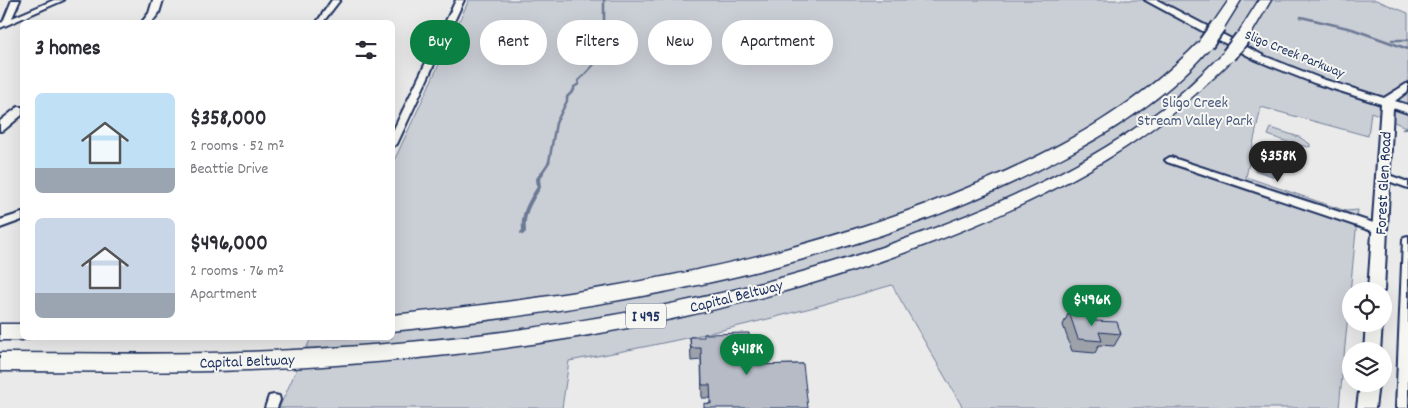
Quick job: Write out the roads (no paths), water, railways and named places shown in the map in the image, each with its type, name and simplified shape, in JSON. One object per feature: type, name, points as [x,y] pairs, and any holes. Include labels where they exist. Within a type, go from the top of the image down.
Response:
[{"type":"highway","name":"Capital Beltway","points":[[395,323],[602,297],[675,283],[810,249],[921,214],[1017,173],[1060,152],[1136,106],[1188,62],[1206,42],[1235,0]]},
{"type":"highway","name":"Capital Beltway","points":[[0,362],[245,361],[425,349],[606,324],[756,292],[885,254],[973,220],[1041,190],[1121,146],[1161,119],[1193,92],[1230,56],[1265,0]]},
{"type":"highway","points":[[0,332],[20,332]]},
{"type":"street","points":[[4,24],[16,0]]},
{"type":"street","points":[[4,24],[60,0]]},
{"type":"street","points":[[148,20],[158,0],[162,0]]},
{"type":"street","points":[[321,20],[336,0]]},
{"type":"street","points":[[395,139],[460,0]]},
{"type":"street","name":"Sligo Creek Parkway","points":[[1150,0],[1260,58],[1318,81],[1408,109]]},
{"type":"street","points":[[1387,102],[1408,86]]},
{"type":"street","name":"Forest Glen Road","points":[[1376,282],[1387,102]]},
{"type":"street","points":[[0,127],[20,112]]},
{"type":"street","points":[[1170,160],[1379,229]]},
{"type":"street","points":[[1383,176],[1408,185]]},
{"type":"street","points":[[0,224],[20,217]]},
{"type":"street","name":"Forest Glen Road","points":[[1402,408],[1408,240]]},
{"type":"street","points":[[1366,408],[1368,392]]},
{"type":"water","points":[[1259,151],[1280,157],[1275,177],[1254,170]]},
{"type":"waterway","points":[[541,174],[549,162],[556,123],[567,101],[567,97],[574,90],[574,87],[579,84],[578,81],[598,59],[613,33],[604,21],[604,0]]},
{"type":"waterway","points":[[1301,17],[1352,29],[1408,49]]},
{"type":"waterway","points":[[1392,40],[1408,40]]},
{"type":"waterway","points":[[1403,129],[1408,127]]},
{"type":"waterway","points":[[522,233],[524,231],[525,213],[539,187],[538,179],[542,173]]},
{"type":"park label","name":"Sligo Creek Stream Valley Park","points":[[1195,110]]}]
